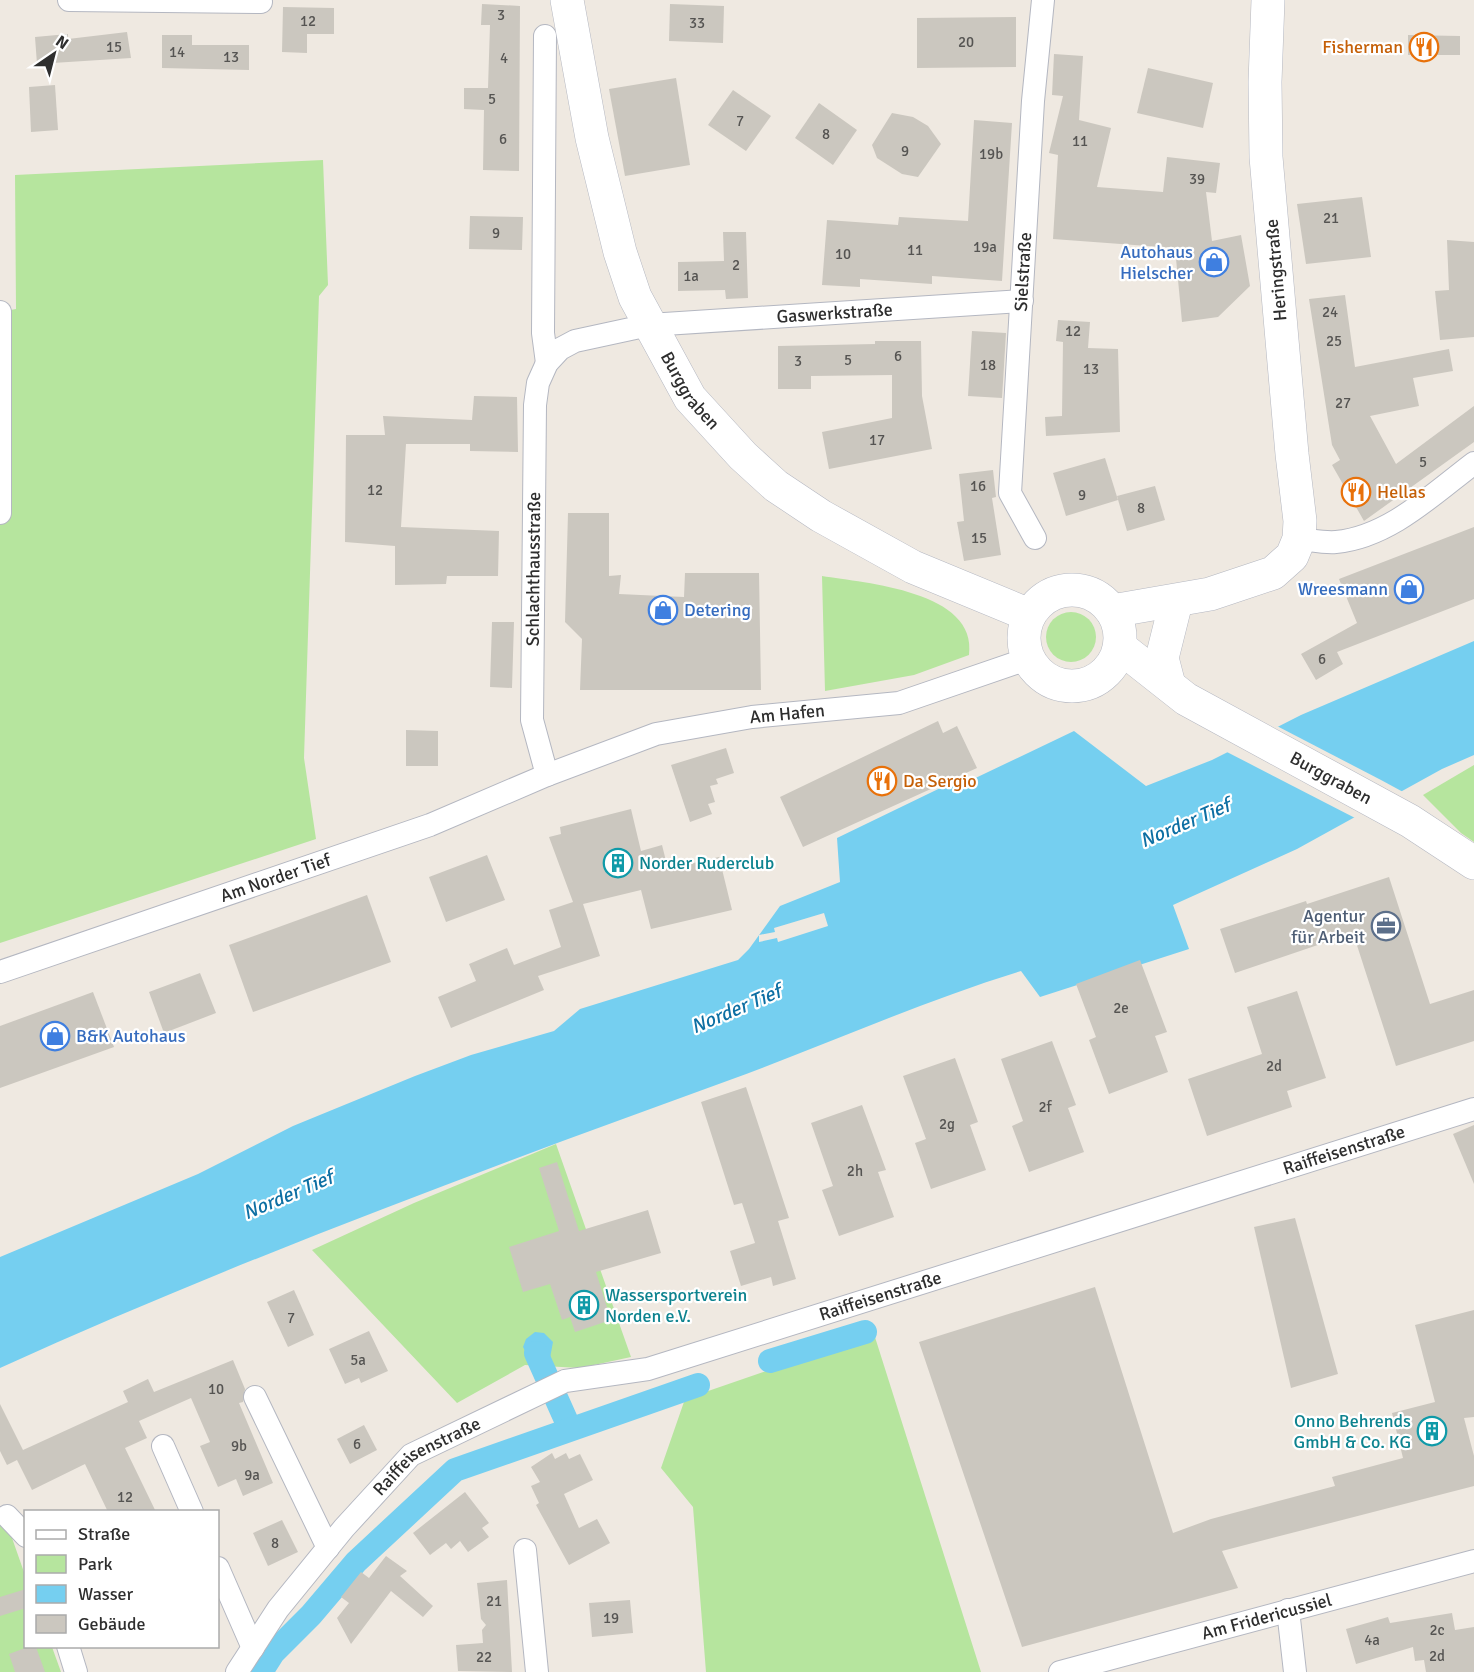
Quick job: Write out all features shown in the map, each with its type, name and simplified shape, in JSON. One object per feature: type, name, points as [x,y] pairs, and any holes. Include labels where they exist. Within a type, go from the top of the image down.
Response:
[{"type":"main road","name":"Burggraben","points":[[567,0],[592,138],[620,252],[634,297],[690,398],[743,456],[776,486],[871,545],[913,567],[1029,615],[1047,596],[1064,590],[1082,591],[1100,598],[1129,682],[1177,692],[1238,730],[1410,821],[1474,863]]},
{"type":"main road","name":"Heringstraße","points":[[1268,0],[1264,82],[1266,157],[1292,454],[1300,520],[1299,539]]},
{"type":"main road","points":[[1029,615],[1023,642],[1028,658],[1039,674],[1055,684],[1074,687],[1092,683],[1115,643],[1183,604],[1272,573],[1292,556],[1299,539]]},
{"type":"main road","points":[[1177,692],[1162,658],[1183,604]]},
{"type":"street","points":[[69,0],[261,2]]},
{"type":"street","name":"Sielstraße","points":[[1035,538],[1010,493],[1033,101],[1043,0]]},
{"type":"street","name":"Schlachthausstraße","points":[[545,36],[543,333],[547,363],[538,383],[536,405],[532,720],[547,775]]},
{"type":"street","name":"Gaswerkstraße","points":[[649,325],[1022,301]]},
{"type":"street","points":[[0,312],[0,513]]},
{"type":"street","points":[[547,363],[560,349],[575,341],[649,325]]},
{"type":"street","points":[[1299,539],[1333,542],[1349,540],[1377,530],[1403,517],[1474,463]]},
{"type":"street","name":"Am Hafen","points":[[547,775],[656,734],[752,717],[899,703],[1028,658]]},
{"type":"street","name":"Am Norder Tief","points":[[0,972],[430,825],[547,775]]},
{"type":"street","name":"Raiffeisenstraße","points":[[237,1672],[278,1609],[328,1548],[411,1455],[538,1392],[565,1381],[648,1369],[1474,1109]]},
{"type":"street","points":[[255,1397],[328,1548]]},
{"type":"street","points":[[163,1446],[191,1510]]},
{"type":"street","points":[[7,1516],[24,1534]]},
{"type":"street","points":[[525,1550],[537,1672]]},
{"type":"street","name":"Am Fridericussiel","points":[[1060,1672],[1474,1561]]},
{"type":"street","points":[[219,1570],[253,1647]]},
{"type":"street","points":[[1288,1610],[1295,1672]]},
{"type":"street","points":[[68,1648],[76,1672]]},
{"type":"green space","points":[[323,160],[328,285],[319,296],[304,758],[316,839],[0,943],[0,312],[16,309],[15,175]]},
{"type":"green space","points":[[822,576],[890,587],[938,604],[956,617],[967,634],[969,655],[914,675],[825,691]]},
{"type":"green space","points":[[1071,612],[1089,619],[1096,637],[1089,655],[1071,662],[1053,655],[1046,637],[1053,619]]},
{"type":"green space","points":[[1474,765],[1474,842],[1461,833],[1423,795]]},
{"type":"green space","points":[[556,1144],[631,1357],[580,1368],[525,1365],[457,1403],[312,1250],[414,1203]]},
{"type":"green space","points":[[874,1334],[981,1672],[706,1672],[693,1507],[661,1468],[685,1399]]},
{"type":"green space","points":[[0,1517],[12,1538],[24,1572],[24,1648],[52,1648],[61,1672],[0,1672]]},
{"type":"water","name":"Norder Tief","points":[[1474,641],[1474,755],[1442,769],[1297,849],[1173,905],[1189,949],[1040,997],[1021,971],[946,996],[764,1067],[361,1217],[180,1290],[0,1368],[0,1257],[198,1174],[293,1126],[415,1076],[471,1055],[554,1031],[580,1009],[738,960],[749,949],[780,906],[840,882],[837,838],[961,778],[965,783],[1074,731],[1146,786],[1212,760],[1301,715]]},
{"type":"water","points":[[535,1332],[544,1333],[553,1342],[550,1358],[540,1367],[531,1362],[523,1347],[526,1339]]},
{"type":"pier","points":[[1275,725],[1405,793],[1357,819],[1225,751]]},
{"type":"pier","points":[[824,913],[828,926],[778,942],[777,938],[759,942],[759,935],[775,932],[774,928]]},
{"type":"building","points":[[482,4],[520,6],[519,171],[483,170],[484,110],[464,109],[464,88],[488,88],[490,25],[481,25]]},
{"type":"building","points":[[670,4],[724,6],[723,43],[669,41]]},
{"type":"building","points":[[283,7],[334,8],[334,34],[307,34],[307,53],[282,52]]},
{"type":"building","points":[[1016,17],[1016,67],[917,68],[917,18]]},
{"type":"building","points":[[127,32],[131,58],[37,64],[35,37],[68,34],[68,39]]},
{"type":"building","points":[[162,35],[192,35],[192,45],[249,45],[249,70],[162,68]]},
{"type":"building","points":[[1408,35],[1460,36],[1460,55],[1408,55]]},
{"type":"building","points":[[1054,54],[1083,56],[1079,120],[1111,128],[1097,187],[1163,192],[1167,157],[1220,163],[1216,193],[1206,192],[1212,241],[1241,235],[1250,286],[1218,317],[1182,322],[1175,248],[1053,239],[1058,155],[1049,153],[1063,96],[1052,95]]},
{"type":"building","points":[[1148,68],[1213,83],[1203,128],[1137,113]]},
{"type":"building","points":[[676,78],[690,165],[625,176],[609,89]]},
{"type":"building","points":[[55,85],[58,130],[31,132],[29,87]]},
{"type":"building","points":[[733,90],[771,116],[746,151],[708,125]]},
{"type":"building","points":[[819,103],[857,130],[833,165],[795,138]]},
{"type":"building","points":[[892,113],[913,117],[928,126],[941,144],[918,177],[902,174],[877,158],[872,145]]},
{"type":"building","points":[[974,120],[1012,123],[1002,281],[932,276],[932,284],[860,279],[860,287],[822,285],[827,220],[898,225],[899,217],[968,221]]},
{"type":"building","points":[[1362,197],[1371,257],[1306,264],[1297,204]]},
{"type":"building","points":[[470,216],[523,217],[522,250],[469,249]]},
{"type":"building","points":[[723,232],[746,232],[748,298],[726,299],[725,290],[678,291],[678,262],[724,261]]},
{"type":"building","points":[[1447,240],[1474,242],[1474,337],[1440,340],[1435,291],[1449,290]]},
{"type":"building","points":[[1345,295],[1355,367],[1449,349],[1453,371],[1413,378],[1419,406],[1370,416],[1396,464],[1474,406],[1474,442],[1364,521],[1332,465],[1340,460],[1332,445],[1309,299]]},
{"type":"building","points":[[1058,320],[1090,322],[1088,348],[1118,349],[1120,432],[1046,436],[1045,417],[1062,416],[1063,342],[1056,341]]},
{"type":"building","points":[[972,331],[1006,333],[1002,398],[968,396]]},
{"type":"building","points":[[875,341],[921,341],[922,396],[932,449],[829,469],[822,432],[892,418],[892,375],[811,376],[811,389],[778,389],[778,346],[875,344]]},
{"type":"building","points":[[474,396],[517,397],[518,452],[470,451],[470,444],[406,444],[401,527],[499,531],[498,576],[447,576],[446,584],[395,585],[395,546],[345,542],[346,435],[385,435],[383,416],[472,420]]},
{"type":"building","points":[[1105,458],[1118,500],[1066,516],[1053,473]]},
{"type":"building","points":[[993,470],[996,497],[992,498],[1001,555],[964,561],[957,522],[964,521],[959,474]]},
{"type":"building","points":[[1155,486],[1165,520],[1127,531],[1117,496]]},
{"type":"building","name":"Detering","points":[[568,513],[609,513],[609,576],[621,575],[619,594],[684,597],[685,573],[759,573],[761,690],[580,690],[582,639],[565,622]]},
{"type":"building","name":"Wreesmann","points":[[1474,527],[1474,599],[1337,652],[1343,664],[1316,680],[1301,654],[1357,623],[1339,579]]},
{"type":"building","points":[[492,622],[514,622],[512,688],[490,687]]},
{"type":"building","name":"Da Sergio","points":[[938,721],[943,733],[957,726],[977,768],[803,847],[780,797]]},
{"type":"building","points":[[406,730],[438,731],[438,766],[406,766]]},
{"type":"building","name":"Norder Ruderclub","points":[[726,748],[734,773],[716,779],[718,784],[710,786],[715,802],[708,804],[712,814],[690,822],[671,765]]},
{"type":"building","points":[[631,809],[641,851],[662,845],[668,869],[719,857],[732,910],[651,929],[641,890],[583,904],[600,956],[538,976],[544,990],[451,1028],[438,997],[476,981],[469,964],[507,948],[514,965],[561,947],[549,910],[573,902],[549,837],[561,834],[560,827]]},
{"type":"building","points":[[487,855],[505,900],[446,922],[429,877]]},
{"type":"building","points":[[1389,877],[1430,1004],[1474,990],[1474,1041],[1396,1066],[1353,933],[1235,973],[1220,929]]},
{"type":"building","points":[[367,895],[391,962],[253,1012],[229,945]]},
{"type":"building","points":[[1140,960],[1167,1032],[1155,1036],[1168,1072],[1109,1094],[1089,1040],[1096,1037],[1076,984]]},
{"type":"building","points":[[200,973],[216,1013],[164,1033],[149,992]]},
{"type":"building","points":[[1297,991],[1326,1078],[1287,1091],[1292,1107],[1207,1136],[1188,1079],[1262,1054],[1247,1007]]},
{"type":"building","name":"B&K Autohaus","points":[[93,992],[114,1047],[0,1088],[0,1026]]},
{"type":"building","points":[[1052,1041],[1076,1105],[1068,1108],[1084,1152],[1029,1172],[1012,1126],[1023,1121],[1001,1059]]},
{"type":"building","points":[[955,1058],[978,1122],[970,1125],[986,1170],[931,1189],[915,1143],[926,1139],[903,1076]]},
{"type":"building","points":[[746,1087],[789,1218],[778,1221],[796,1279],[773,1286],[771,1277],[741,1286],[730,1251],[755,1243],[742,1203],[734,1205],[701,1102]]},
{"type":"building","points":[[862,1105],[886,1170],[878,1172],[894,1217],[839,1236],[822,1190],[833,1186],[811,1123]]},
{"type":"building","points":[[1474,1125],[1474,1184],[1453,1134]]},
{"type":"building","points":[[557,1162],[579,1231],[648,1210],[661,1253],[596,1272],[611,1320],[575,1332],[570,1317],[562,1320],[550,1284],[523,1292],[509,1247],[559,1231],[539,1168]]},
{"type":"building","points":[[1295,1218],[1338,1374],[1291,1388],[1254,1227]]},
{"type":"building","points":[[1095,1287],[1173,1533],[1211,1519],[1335,1486],[1332,1477],[1403,1458],[1392,1413],[1435,1402],[1415,1325],[1474,1310],[1474,1417],[1464,1418],[1474,1456],[1474,1486],[1222,1551],[1238,1588],[1022,1647],[919,1342]]},
{"type":"building","points":[[294,1290],[314,1335],[288,1347],[267,1302]]},
{"type":"building","points":[[369,1331],[388,1371],[361,1383],[359,1378],[345,1384],[329,1349]]},
{"type":"building","points":[[233,1360],[245,1389],[243,1402],[239,1403],[273,1483],[243,1496],[236,1479],[218,1487],[200,1446],[210,1442],[191,1398],[139,1421],[147,1438],[125,1448],[155,1510],[107,1510],[85,1464],[32,1490],[17,1460],[7,1465],[0,1451],[0,1404],[23,1450],[128,1402],[123,1391],[148,1379],[154,1392]]},
{"type":"building","points":[[364,1425],[377,1450],[350,1464],[337,1439]]},
{"type":"building","points":[[552,1453],[555,1459],[566,1453],[569,1459],[580,1454],[593,1480],[564,1494],[579,1528],[597,1519],[610,1543],[569,1565],[536,1505],[539,1503],[531,1486],[540,1482],[531,1467]]},
{"type":"building","points":[[465,1492],[489,1523],[482,1528],[489,1537],[468,1552],[460,1541],[451,1549],[446,1543],[430,1555],[413,1533]]},
{"type":"building","points":[[282,1520],[298,1552],[268,1566],[253,1533]]},
{"type":"building","points":[[386,1556],[407,1571],[400,1576],[433,1606],[423,1617],[391,1591],[351,1644],[337,1618],[349,1603],[341,1597],[361,1572],[369,1578]]},
{"type":"building","points":[[507,1580],[512,1672],[458,1671],[456,1645],[483,1643],[482,1630],[486,1625],[481,1619],[477,1583]]},
{"type":"building","points":[[24,1590],[24,1609],[0,1616],[0,1597]]},
{"type":"building","points":[[630,1600],[633,1633],[592,1637],[589,1603]]},
{"type":"building","points":[[1452,1613],[1455,1630],[1474,1627],[1474,1672],[1426,1672],[1424,1660],[1415,1661],[1413,1647],[1356,1664],[1346,1629],[1388,1617],[1390,1623]]},
{"type":"building","points":[[25,1648],[36,1648],[45,1672],[15,1672],[9,1654]]},
{"type":"waterway","points":[[770,1361],[865,1332]]},
{"type":"waterway","points":[[536,1353],[570,1429]]},
{"type":"waterway","points":[[261,1672],[273,1653],[311,1615],[356,1562],[455,1470],[698,1385]]},
{"type":"place","name":"Fisherman","points":[[1424,47]]},
{"type":"place","name":"Autohaus Hielscher","points":[[1214,262]]},
{"type":"place","name":"Hellas","points":[[1356,492]]},
{"type":"place","name":"Wreesmann","points":[[1409,589]]},
{"type":"place","name":"Detering","points":[[663,610]]},
{"type":"place","name":"Da Sergio","points":[[882,781]]},
{"type":"place","name":"Norder Ruderclub","points":[[618,863]]},
{"type":"place","name":"Agentur für Arbeit","points":[[1386,926]]},
{"type":"place","name":"B&K Autohaus","points":[[55,1036]]},
{"type":"place","name":"Wassersportverein Norden e.V.","points":[[584,1305]]},
{"type":"place","name":"Onno Behrends GmbH & Co. KG","points":[[1432,1431]]}]
